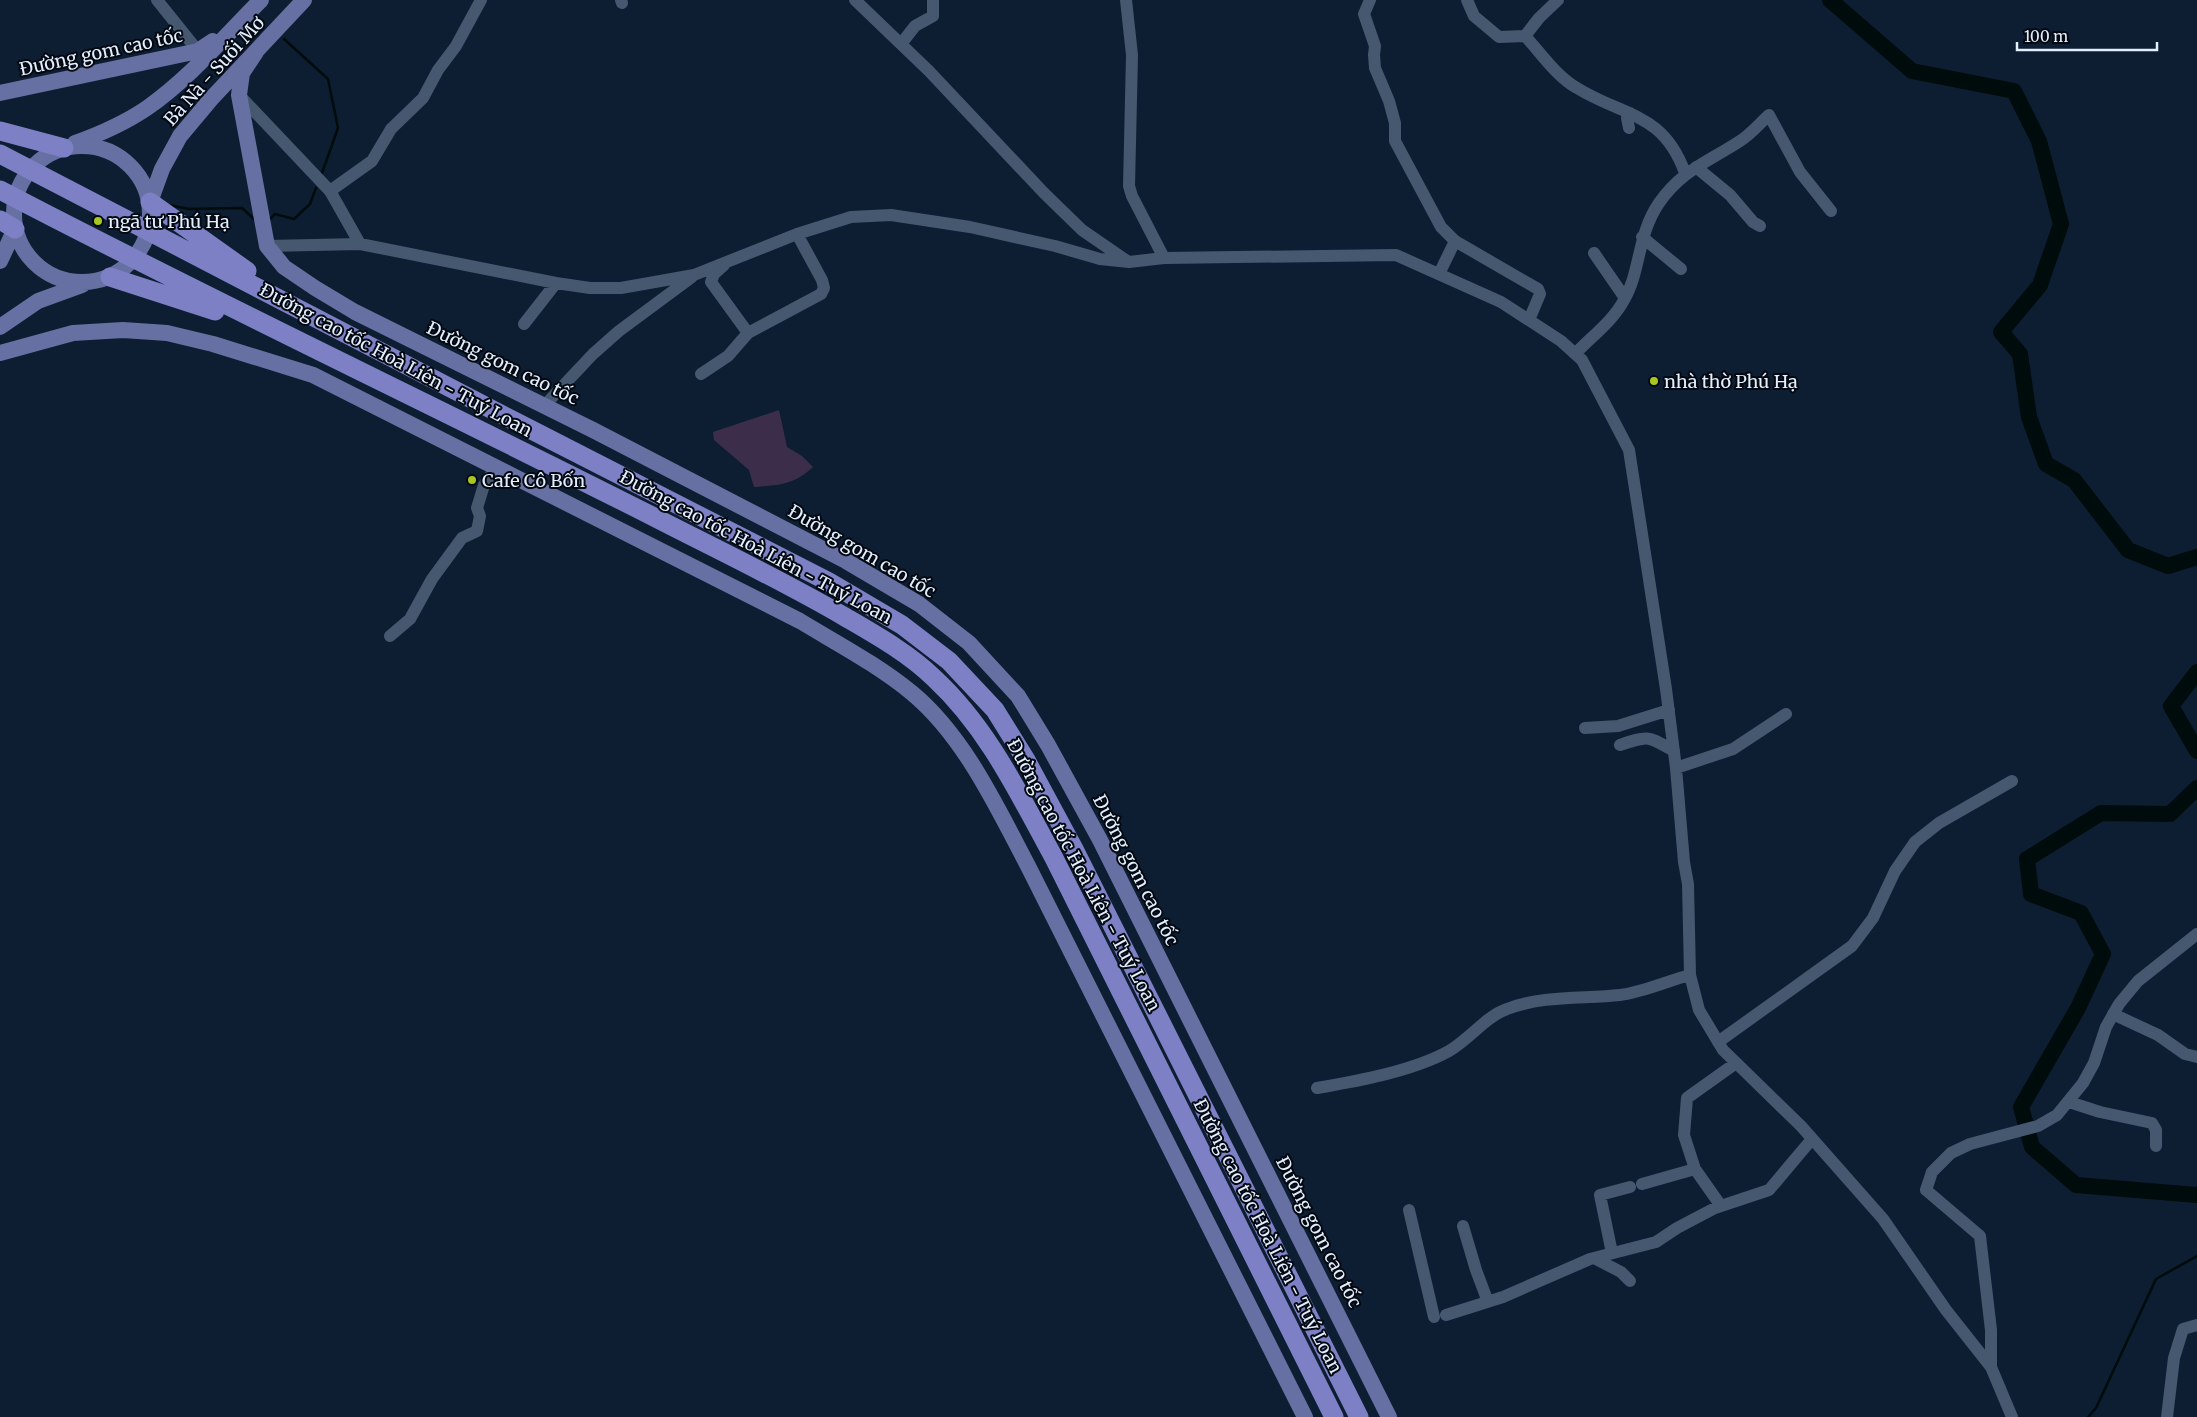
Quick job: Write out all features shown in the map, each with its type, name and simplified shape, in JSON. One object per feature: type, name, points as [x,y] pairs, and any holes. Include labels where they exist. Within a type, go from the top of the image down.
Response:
[{"type":"highway","points":[[0,131],[64,148]]},
{"type":"highway","name":"Đường cao tốc Hoà Liên - Tuý Loan","points":[[6,156],[516,422],[829,582],[902,625],[949,662],[995,710],[1026,760],[1074,849],[1359,1417]]},
{"type":"highway","name":"Đường cao tốc Hoà Liên - Tuý Loan","points":[[0,190],[146,266],[572,476],[818,601],[890,643],[934,678],[978,725],[1007,771],[1054,858],[1334,1417]]},
{"type":"highway","points":[[150,202],[251,274],[516,422]]},
{"type":"highway","points":[[110,277],[212,310],[572,476]]},
{"type":"main road","name":"Bà Nà - Suối Mơ","points":[[64,148],[103,133],[147,108],[188,75],[261,0]]},
{"type":"main road","name":"Bà Nà - Suối Mơ","points":[[150,202],[162,170],[180,136],[304,0]]},
{"type":"main road","name":"Đường gom cao tốc","points":[[0,93],[198,51],[234,28]]},
{"type":"main road","name":"Đường gom cao tốc","points":[[256,52],[242,73],[239,95],[267,246],[284,266],[314,288],[355,312],[544,406],[846,561],[919,604],[969,643],[1018,696],[1048,745],[1100,840],[1389,1417]]},
{"type":"main road","points":[[0,261],[8,224],[13,214],[16,192],[27,172],[44,157],[64,148],[87,146],[102,149],[109,151],[128,163],[142,180],[150,202],[150,225],[143,246],[129,264],[110,277],[87,283],[38,301],[0,327]]},
{"type":"main road","points":[[8,224],[27,256],[44,272],[64,281],[87,283]]},
{"type":"main road","points":[[0,353],[73,333],[123,330],[167,333],[213,344],[313,375],[800,621],[875,665],[914,694],[956,739],[984,783],[1028,866],[1305,1417]]},
{"type":"street","points":[[158,0],[198,51]]},
{"type":"street","points":[[330,191],[372,161],[391,129],[423,98],[438,70],[456,46],[481,0]]},
{"type":"street","points":[[855,0],[929,71],[1044,193],[1082,230],[1129,262]]},
{"type":"street","points":[[901,44],[915,26],[933,16],[933,0]]},
{"type":"street","points":[[1126,0],[1132,55],[1129,186],[1132,196],[1164,258]]},
{"type":"street","points":[[1370,0],[1364,14],[1366,25],[1375,46],[1375,68],[1389,100],[1395,123],[1395,141],[1441,227],[1455,241],[1538,289],[1540,294],[1529,320]]},
{"type":"street","points":[[1466,0],[1474,16],[1500,37],[1525,36],[1539,18],[1558,0]]},
{"type":"street","points":[[1525,36],[1554,68],[1576,88],[1647,122],[1670,142],[1691,170],[1730,196],[1753,222],[1760,226]]},
{"type":"street","points":[[239,95],[330,191],[360,244]]},
{"type":"street","points":[[1628,128],[1627,118],[1630,113]]},
{"type":"street","points":[[1575,354],[1608,321],[1626,298],[1642,237],[1652,213],[1660,201],[1691,170],[1742,140],[1768,115],[1800,172],[1831,212]]},
{"type":"street","points":[[267,246],[360,244],[556,283],[590,288],[621,288],[694,275],[797,234],[851,217],[891,215],[970,227],[1055,246],[1100,259],[1129,262],[1164,258],[1396,255],[1501,302],[1561,341],[1582,360],[1602,395],[1629,450],[1669,710],[1684,862],[1688,884],[1690,975],[1699,1010],[1723,1050],[1812,1139],[1882,1219],[1946,1310],[1991,1367],[2012,1417]]},
{"type":"street","points":[[1074,252],[1081,251],[1087,247],[1086,238],[1082,230]]},
{"type":"street","points":[[701,374],[728,356],[748,333],[803,306],[821,294],[824,288],[797,234]]},
{"type":"street","points":[[1642,237],[1681,269]]},
{"type":"street","points":[[1439,274],[1455,241]]},
{"type":"street","points":[[1594,253],[1626,298]]},
{"type":"street","points":[[730,260],[714,274],[711,282],[748,333]]},
{"type":"street","points":[[544,406],[593,354],[619,331],[694,275]]},
{"type":"street","points":[[524,324],[556,283]]},
{"type":"street","points":[[390,636],[410,619],[437,573],[462,538],[477,531],[480,516],[477,508],[484,485],[496,467]]},
{"type":"street","points":[[1585,728],[1618,726],[1669,710]]},
{"type":"street","points":[[1676,768],[1733,749],[1786,714]]},
{"type":"street","points":[[1620,745],[1646,737],[1652,738],[1674,751]]},
{"type":"street","points":[[1718,1042],[1836,959],[1856,942],[1874,918],[1896,871],[1915,842],[1939,824],[2012,781]]},
{"type":"street","points":[[1991,1367],[1992,1330],[1980,1236],[1926,1190],[1932,1172],[1951,1153],[1970,1144],[2038,1126],[2056,1115],[2069,1102],[2094,1063],[2106,1027],[2119,1004],[2138,981],[2197,934]]},
{"type":"street","points":[[1317,1088],[1364,1080],[1438,1056],[1458,1045],[1492,1017],[1509,1008],[1550,1000],[1627,994],[1690,975]]},
{"type":"street","points":[[2114,1014],[2158,1035],[2185,1054],[2197,1057]]},
{"type":"street","points":[[1721,1206],[1695,1168],[1684,1135],[1687,1098],[1736,1063]]},
{"type":"street","points":[[2069,1102],[2100,1112],[2152,1123],[2156,1130],[2156,1146]]},
{"type":"street","points":[[1409,1210],[1440,1316],[1488,1302],[1532,1286],[1594,1258],[1656,1242],[1677,1228],[1721,1206],[1769,1190],[1812,1139]]},
{"type":"street","points":[[1612,1252],[1600,1195],[1695,1168]]},
{"type":"street","points":[[1463,1226],[1488,1302]]},
{"type":"street","points":[[1594,1258],[1621,1272],[1630,1281]]},
{"type":"street","points":[[2167,1417],[2174,1358],[2183,1329],[2197,1325]]},
{"type":"shaded area","points":[[779,410],[787,447],[802,456],[813,467],[793,481],[779,485],[754,487],[749,470],[714,440],[713,432]]},
{"type":"waterway","points":[[1830,0],[1912,71],[2014,91],[2039,141],[2061,224],[2040,285],[2001,332],[2020,354],[2029,417],[2046,464],[2074,480],[2128,550],[2168,566],[2197,557]]},
{"type":"waterway","points":[[284,39],[328,79],[338,128],[322,173]]},
{"type":"waterway","points":[[269,220],[275,214],[294,219],[310,204],[316,188]]},
{"type":"waterway","points":[[169,205],[189,209],[242,208],[254,219]]},
{"type":"waterway","points":[[2197,672],[2171,706],[2197,751]]},
{"type":"waterway","points":[[2197,788],[2170,814],[2101,813],[2027,859],[2031,894],[2081,913],[2103,954],[2078,1008],[2021,1107],[2032,1147],[2076,1185],[2197,1195]]},
{"type":"waterway","points":[[2088,1417],[2096,1408],[2156,1279],[2197,1256]]},
{"type":"place","name":"ngã tư Phú Hạ","points":[[98,221]]},
{"type":"place","name":"nhà thờ Phú Hạ","points":[[1654,381]]},
{"type":"place","name":"Cafe Cô Bốn","points":[[472,480]]}]
